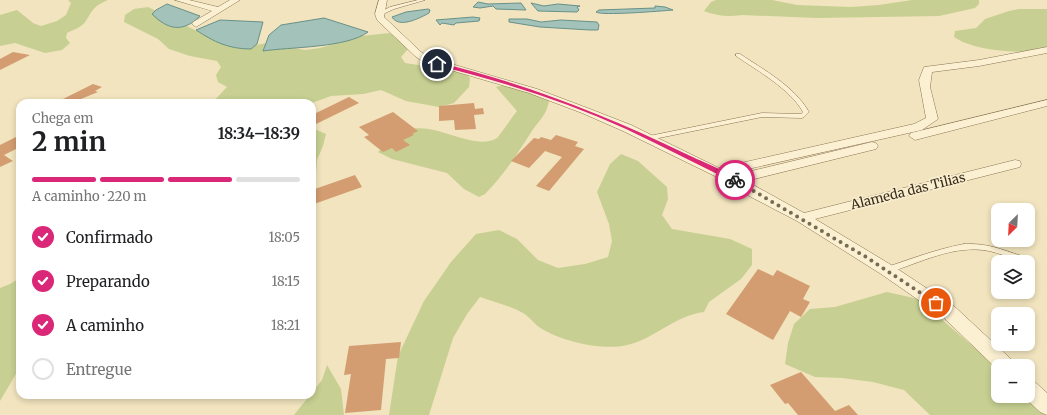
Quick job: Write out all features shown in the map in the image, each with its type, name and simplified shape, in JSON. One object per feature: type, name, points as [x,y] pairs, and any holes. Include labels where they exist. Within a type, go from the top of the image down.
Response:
[{"type":"street","points":[[179,0],[220,10]]},
{"type":"street","points":[[224,0],[235,1]]},
{"type":"street","points":[[383,0],[379,14],[380,18],[403,41],[427,60],[533,91],[627,128],[734,180],[756,194],[802,218],[887,270],[949,312],[999,359]]},
{"type":"street","points":[[196,24],[235,1]]},
{"type":"street","points":[[717,172],[918,127],[932,120],[932,113],[926,88],[926,72],[928,69],[1047,50]]},
{"type":"street","points":[[734,180],[1047,103]]},
{"type":"street","name":"Alameda das Tilias","points":[[802,218],[1015,164]]},
{"type":"street","points":[[1035,395],[1047,406]]},
{"type":"lane","points":[[379,14],[392,8],[423,0]]},
{"type":"lane","points":[[649,138],[762,115],[802,116],[806,112],[805,107],[796,98],[738,55]]},
{"type":"lane","points":[[887,270],[952,249],[978,246],[1010,255]]},
{"type":"green space","points":[[68,0],[108,0],[94,8],[82,25],[67,33],[66,38],[70,43],[62,50],[45,53],[15,43],[0,46],[0,15],[17,10],[33,23],[41,26],[57,21],[66,15],[71,3]]},
{"type":"green space","points":[[716,0],[772,0],[797,5],[851,7],[879,5],[912,0],[979,0],[979,4],[975,8],[939,16],[817,18],[742,15],[727,16],[704,11],[711,2]]},
{"type":"green space","points":[[148,7],[207,36],[252,46],[267,43],[305,50],[320,48],[362,36],[389,33],[399,37],[408,49],[401,57],[405,63],[464,72],[470,78],[469,87],[454,103],[439,107],[406,101],[381,90],[363,94],[331,96],[316,102],[316,99],[216,99],[227,87],[218,82],[216,75],[221,67],[217,61],[190,56],[169,49],[158,39],[124,22],[125,15],[134,9]]},
{"type":"green space","points":[[1019,9],[1047,9],[1047,51],[1024,52],[986,49],[963,42],[954,37],[955,31],[976,28],[985,19]]},
{"type":"green space","points":[[511,83],[540,92],[549,101],[548,106],[544,115],[514,158],[498,180],[485,194],[479,197],[464,189],[447,173],[392,159],[378,152],[399,134],[407,130],[418,128],[430,129],[477,141],[488,141],[497,138],[517,111],[496,87]]},
{"type":"green space","points":[[316,130],[326,134],[317,160],[316,174]]},
{"type":"green space","points":[[621,154],[638,161],[667,187],[668,199],[662,215],[672,229],[730,239],[752,249],[752,265],[741,279],[709,302],[704,312],[685,317],[640,341],[610,347],[573,342],[551,334],[542,329],[526,315],[502,304],[480,297],[467,314],[453,338],[429,415],[389,415],[398,356],[424,301],[451,262],[476,234],[499,230],[517,239],[538,260],[558,268],[585,264],[608,257],[612,241],[609,224],[597,192],[610,164]]},
{"type":"green space","points":[[16,280],[16,374],[0,401],[0,288]]},
{"type":"green space","points":[[887,292],[918,299],[991,362],[991,403],[1035,403],[1047,415],[930,415],[904,390],[873,382],[842,378],[815,377],[785,364],[788,343],[794,324],[810,309],[835,307]]},
{"type":"green space","points":[[327,365],[341,389],[344,415],[294,415],[307,399],[316,399],[316,388],[322,380]]},
{"type":"water","points":[[478,2],[488,4],[521,3],[526,10],[496,9],[493,6],[480,8],[473,7]]},
{"type":"water","points":[[531,3],[544,6],[558,4],[580,6],[577,7],[579,10],[577,12],[538,11]]},
{"type":"water","points":[[167,4],[200,16],[188,25],[182,27],[170,26],[152,14]]},
{"type":"water","points":[[655,6],[673,10],[619,13],[596,12],[599,10],[655,8]]},
{"type":"water","points":[[430,10],[429,13],[410,21],[399,22],[392,17],[406,12]]},
{"type":"water","points":[[473,17],[480,18],[479,21],[456,23],[454,25],[442,23],[440,25],[436,20]]},
{"type":"water","points":[[324,18],[368,32],[359,37],[332,44],[263,51],[269,35],[281,25]]},
{"type":"water","points":[[509,19],[527,19],[541,22],[561,20],[597,22],[599,25],[598,30],[540,27],[509,22]]},
{"type":"water","points":[[220,20],[263,22],[257,44],[251,49],[236,48],[209,38],[196,30]]},
{"type":"building","points":[[13,52],[30,55],[0,70],[0,59]]},
{"type":"building","points":[[93,84],[102,87],[95,91],[98,92],[81,99],[63,99]]},
{"type":"building","points":[[349,97],[359,103],[316,124],[316,113]]},
{"type":"building","points":[[474,103],[475,109],[483,108],[484,114],[474,115],[476,129],[455,130],[454,120],[439,121],[439,106]]},
{"type":"building","points":[[393,112],[418,131],[412,134],[414,135],[403,140],[410,145],[396,152],[392,148],[383,152],[364,137],[369,135],[359,127]]},
{"type":"building","points":[[556,135],[578,142],[575,146],[584,149],[549,191],[536,186],[562,157],[545,151],[529,168],[511,161],[534,138],[539,139],[541,137],[551,140]]},
{"type":"building","points":[[16,137],[16,149],[4,155],[13,161],[0,167],[0,145]]},
{"type":"building","points":[[355,175],[362,187],[316,203],[316,189]]},
{"type":"building","points":[[758,269],[773,276],[777,270],[810,286],[803,299],[810,302],[801,317],[790,311],[773,340],[726,314]]},
{"type":"building","points":[[401,342],[399,358],[386,359],[381,410],[345,413],[351,374],[344,375],[349,346]]},
{"type":"building","points":[[801,372],[835,411],[849,405],[858,415],[798,415],[788,403],[785,404],[770,385]]},
{"type":"way so far","points":[[735,180],[756,194],[802,218],[866,257],[936,303]]},
{"type":"route","points":[[437,64],[481,74],[533,91],[627,128],[735,180]]}]
